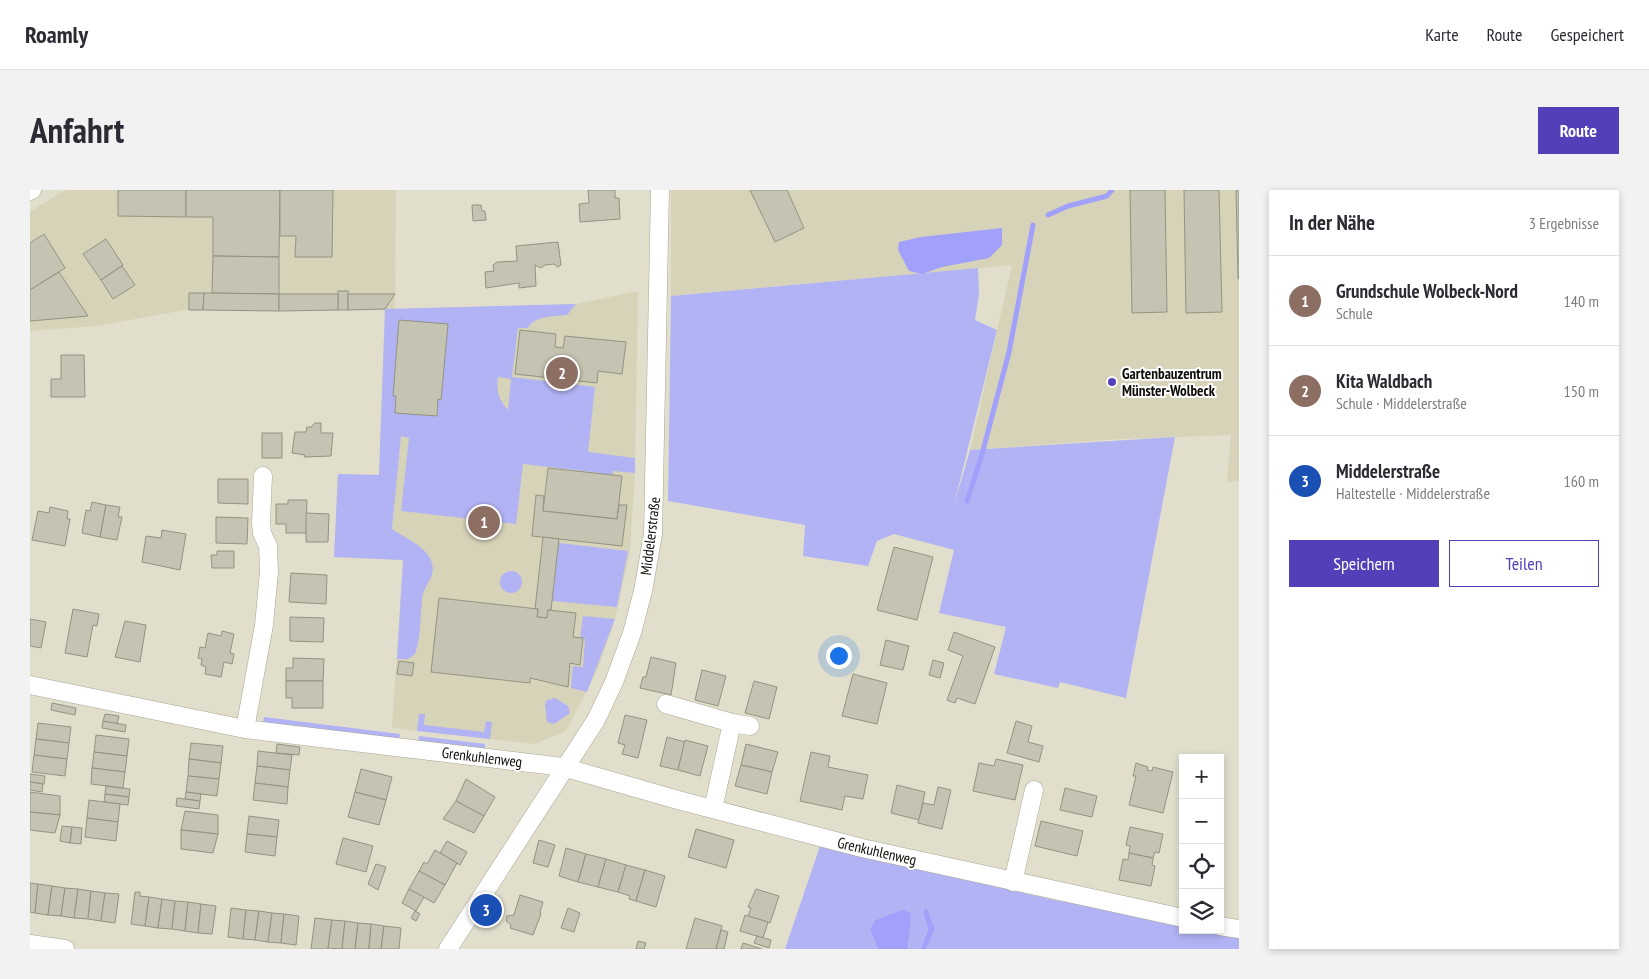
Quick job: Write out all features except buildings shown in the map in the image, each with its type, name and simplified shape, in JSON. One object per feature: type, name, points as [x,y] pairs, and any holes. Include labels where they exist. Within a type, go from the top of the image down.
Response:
[{"type":"street","name":"Middelerstraße","points":[[448,949],[596,720],[614,682],[632,633],[643,592],[653,534],[660,190]]},
{"type":"street","points":[[246,729],[264,625],[269,572],[268,546],[262,533],[261,523],[263,476]]},
{"type":"street","name":"Grenkuhlenweg","points":[[30,686],[246,729],[564,767],[787,830],[1013,882],[1179,917]]},
{"type":"street","points":[[666,704],[732,723],[750,726]]},
{"type":"street","points":[[713,809],[732,723]]},
{"type":"street","points":[[1013,882],[1034,790]]},
{"type":"street","points":[[1224,927],[1239,929]]},
{"type":"street","points":[[30,944],[65,949]]},
{"type":"shaded area","points":[[65,190],[396,190],[395,309],[576,304],[638,291],[635,473],[630,552],[615,619],[598,669],[566,731],[535,744],[392,728],[403,560],[334,557],[338,474],[379,475],[385,310],[185,310],[97,326],[30,331],[30,212]]},
{"type":"shaded area","name":"Gartenbauzentrum Münster-Wolbeck","points":[[671,190],[1239,190],[1239,481],[1227,482],[1231,435],[1119,439],[970,450],[1012,265],[671,296]]},
{"type":"shaded area","points":[[1002,228],[1002,245],[989,258],[942,267],[922,274],[909,271],[898,250],[899,242],[921,237]]},
{"type":"shaded area","points":[[978,268],[979,294],[975,320],[997,330],[954,505],[970,450],[1175,437],[1126,698],[1060,682],[1058,688],[994,674],[1006,627],[939,613],[954,550],[894,534],[877,541],[868,566],[803,556],[805,525],[668,501],[671,296]]},
{"type":"shaded area","points":[[576,304],[567,315],[540,319],[528,328],[518,328],[512,377],[595,387],[588,452],[635,458],[635,473],[613,471],[612,476],[601,475],[601,473],[523,464],[516,524],[401,511],[409,438],[401,436],[392,529],[420,547],[431,559],[433,567],[432,575],[422,597],[417,647],[415,654],[408,659],[397,659],[403,560],[334,557],[338,474],[379,475],[385,309]],"holes":[[[498,377],[511,379],[508,410],[502,403],[497,382]]]},
{"type":"shaded area","points":[[559,543],[628,551],[617,607],[552,601]]},
{"type":"shaded area","points":[[511,571],[519,574],[522,582],[519,590],[511,593],[503,590],[500,582],[503,574]]},
{"type":"shaded area","points":[[583,616],[615,619],[587,692],[571,688],[573,666],[583,667],[585,639],[580,638]]},
{"type":"shaded area","points":[[555,698],[568,706],[570,713],[554,724],[547,722],[545,704],[547,700]]},
{"type":"shaded area","points":[[419,714],[425,714],[424,725],[484,732],[486,721],[492,722],[490,739],[417,731]]},
{"type":"shaded area","points":[[264,717],[400,734],[399,740],[263,722]]},
{"type":"shaded area","points":[[419,736],[485,744],[485,750],[418,742]]},
{"type":"shaded area","points":[[820,846],[1054,900],[1179,923],[1179,934],[1224,934],[1224,932],[1239,935],[1239,949],[926,949],[935,929],[927,908],[923,910],[928,928],[921,949],[908,949],[909,943],[903,909],[875,920],[870,930],[878,949],[785,949]]},
{"type":"shaded area","points":[[927,908],[935,929],[926,949],[921,949],[928,929],[923,910]]},
{"type":"shaded area","points":[[903,909],[911,914],[908,949],[878,949],[870,930],[875,920]]},
{"type":"waterway","points":[[1048,215],[1068,206],[1107,196],[1112,190]]},
{"type":"waterway","points":[[967,501],[981,458],[1009,352],[1033,225]]},
{"type":"place","name":"Kita Waldbach","points":[[562,373]]},
{"type":"place","name":"Gartenbauzentrum Münster-Wolbeck","points":[[1112,382]]},
{"type":"place","name":"Grundschule Wolbeck-Nord","points":[[484,522]]},
{"type":"place","name":"Middelerstraße","points":[[486,910]]}]
